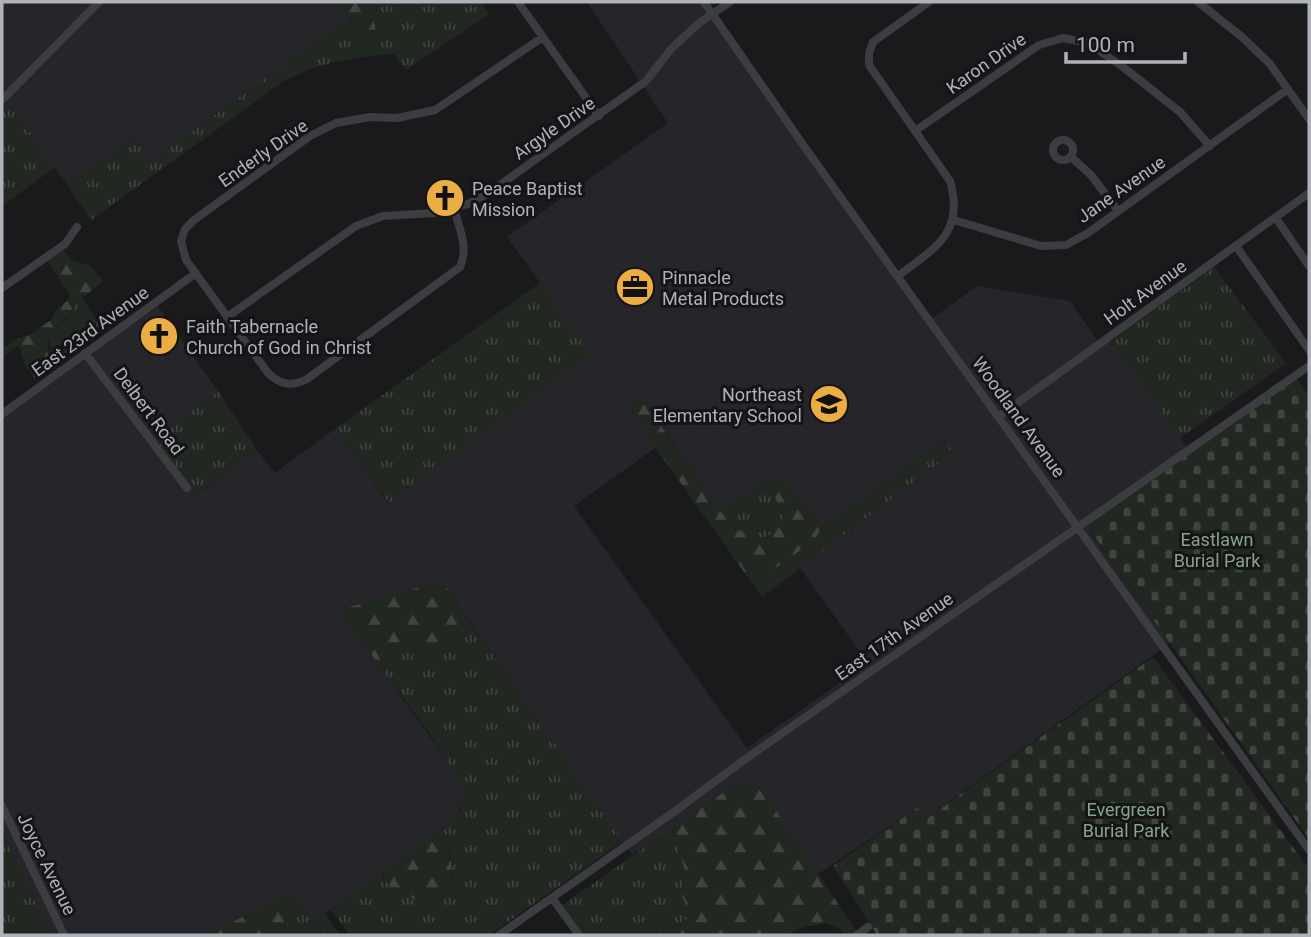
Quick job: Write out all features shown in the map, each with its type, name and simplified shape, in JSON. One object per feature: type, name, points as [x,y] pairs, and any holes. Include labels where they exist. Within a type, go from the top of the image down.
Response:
[{"type":"street","points":[[2,100],[99,2]]},
{"type":"street","points":[[518,2],[599,116]]},
{"type":"street","name":"Woodland Avenue","points":[[704,2],[1309,850]]},
{"type":"street","name":"Argyle Drive","points":[[228,317],[356,226],[383,216],[435,213],[468,204],[487,194],[646,81],[671,48],[730,2]]},
{"type":"street","points":[[898,276],[937,247],[954,220],[956,200],[950,181],[869,65],[869,52],[873,42],[929,2]]},
{"type":"street","points":[[1198,2],[1242,37],[1270,64],[1309,119]]},
{"type":"street","name":"Enderly Drive","points":[[196,274],[186,260],[181,241],[185,229],[310,136],[336,123],[370,117],[397,118],[435,110],[543,37]]},
{"type":"street","name":"Karon Drive","points":[[915,131],[1039,45],[1063,38],[1088,43],[1124,67],[1180,112],[1210,146]]},
{"type":"street","name":"Jane Avenue","points":[[954,220],[1041,246],[1066,245],[1088,233],[1288,89]]},
{"type":"street","points":[[1071,157],[1091,175],[1118,211]]},
{"type":"street","name":"Holt Avenue","points":[[998,417],[1309,193]]},
{"type":"street","points":[[196,274],[268,373],[285,384],[296,385],[460,267],[465,257],[465,246],[454,208]]},
{"type":"street","points":[[1276,218],[1309,266]]},
{"type":"street","points":[[2,288],[65,244],[77,227]]},
{"type":"street","points":[[1236,246],[1309,350]]},
{"type":"street","name":"East 23rd Avenue","points":[[2,414],[196,274]]},
{"type":"street","name":"Delbert Road","points":[[85,354],[187,488]]},
{"type":"street","name":"East 17th Avenue","points":[[499,935],[744,760],[1309,366]]},
{"type":"street","name":"Joyce Avenue","points":[[2,806],[64,935]]},
{"type":"street","points":[[552,898],[579,935]]},
{"type":"street","points":[[857,935],[868,927]]},
{"type":"shaded area","points":[[2,2],[337,2],[349,18],[151,161],[134,137],[67,185],[2,94]]},
{"type":"shaded area","points":[[587,2],[704,2],[930,320],[977,286],[1070,301],[1099,343],[1109,337],[1191,453],[1098,518],[1091,527],[1092,534],[1170,643],[925,819],[917,808],[818,874],[765,794],[735,785],[632,855],[442,581],[339,610],[449,763],[461,787],[462,802],[455,819],[314,922],[292,892],[207,935],[51,935],[2,833],[2,413],[155,302],[218,391],[152,440],[194,497],[257,450],[275,473],[336,428],[388,503],[592,355],[507,237],[668,123]],"holes":[[[645,401],[718,508],[724,508],[770,477],[785,480],[820,524],[829,523],[944,440],[953,452],[800,568],[868,663],[747,748],[574,506],[655,448]]]},
{"type":"green space","points":[[337,2],[362,2],[375,25],[376,37],[354,22]]},
{"type":"green space","points":[[362,2],[481,2],[489,14],[406,70],[394,54],[338,62],[284,81],[91,220],[67,185],[134,137],[151,161],[349,18],[364,31],[365,6]]},
{"type":"green space","points":[[7,101],[55,167],[2,206],[2,106]]},
{"type":"green space","points":[[63,250],[71,260],[91,266],[102,280],[73,305],[73,312],[48,333],[47,358],[35,373],[26,367],[20,348],[17,346],[2,357],[2,349],[16,339],[30,335],[51,320],[69,299],[69,294],[47,261]]},
{"type":"green space","points":[[1214,267],[1286,363],[1180,438],[1112,341]]},
{"type":"green space","points":[[540,283],[593,355],[389,503],[336,428]]},
{"type":"green space","points":[[82,298],[103,329],[35,379],[30,372],[35,373],[51,349],[48,333],[69,317],[73,305]]},
{"type":"green space","name":"Eastlawn Burial Park","points":[[1297,379],[1309,396],[1309,839],[1092,533],[1091,527],[1097,518]]},
{"type":"green space","points":[[218,391],[257,450],[193,497],[152,440]]},
{"type":"green space","points":[[631,397],[644,401],[734,528],[757,537],[766,537],[779,527],[783,515],[773,493],[772,482],[777,478],[785,480],[820,524],[820,531],[813,541],[758,581],[749,579],[626,406]]},
{"type":"green space","points":[[944,440],[953,452],[762,597],[749,579],[759,581],[820,531],[820,524],[829,523]]},
{"type":"green space","points":[[770,477],[777,478],[772,482],[773,493],[783,515],[780,527],[766,537],[757,537],[734,528],[718,508],[724,508]]},
{"type":"green space","points":[[442,581],[467,618],[469,629],[459,637],[402,649],[395,653],[385,668],[381,668],[339,610]]},
{"type":"green space","points":[[467,618],[623,841],[489,935],[350,935],[331,910],[383,871],[383,878],[452,877],[451,856],[444,832],[440,830],[452,821],[460,810],[460,788],[442,753],[381,668],[385,668],[395,653],[402,649],[459,637],[469,629]]},
{"type":"green space","name":"Evergreen Burial Park","points":[[1153,657],[1309,869],[1309,935],[877,935],[833,866],[917,808],[926,819]]},
{"type":"green space","points":[[735,785],[756,785],[765,794],[859,935],[845,935],[839,928],[826,923],[804,927],[785,935],[665,935],[687,918],[689,912],[682,896],[685,870],[673,832],[676,825]]},
{"type":"green space","points":[[676,825],[673,832],[685,870],[682,896],[689,909],[687,918],[665,935],[582,935],[561,906]]},
{"type":"green space","points":[[440,830],[444,832],[450,853],[452,872],[446,888],[439,896],[429,902],[400,893],[388,884],[383,871]]},
{"type":"green space","points":[[2,833],[51,935],[2,935]]},
{"type":"green space","points":[[292,892],[295,896],[284,920],[290,935],[207,935]]},
{"type":"green space","points":[[295,896],[314,921],[325,914],[340,935],[290,935],[284,920]]},
{"type":"place","name":"Peace Baptist Mission","points":[[445,198]]},
{"type":"place","name":"Pinnacle Metal Products","points":[[635,287]]},
{"type":"place","name":"Faith Tabernacle Church of God in Christ","points":[[159,336]]},
{"type":"place","name":"Northeast Elementary School","points":[[829,404]]}]
